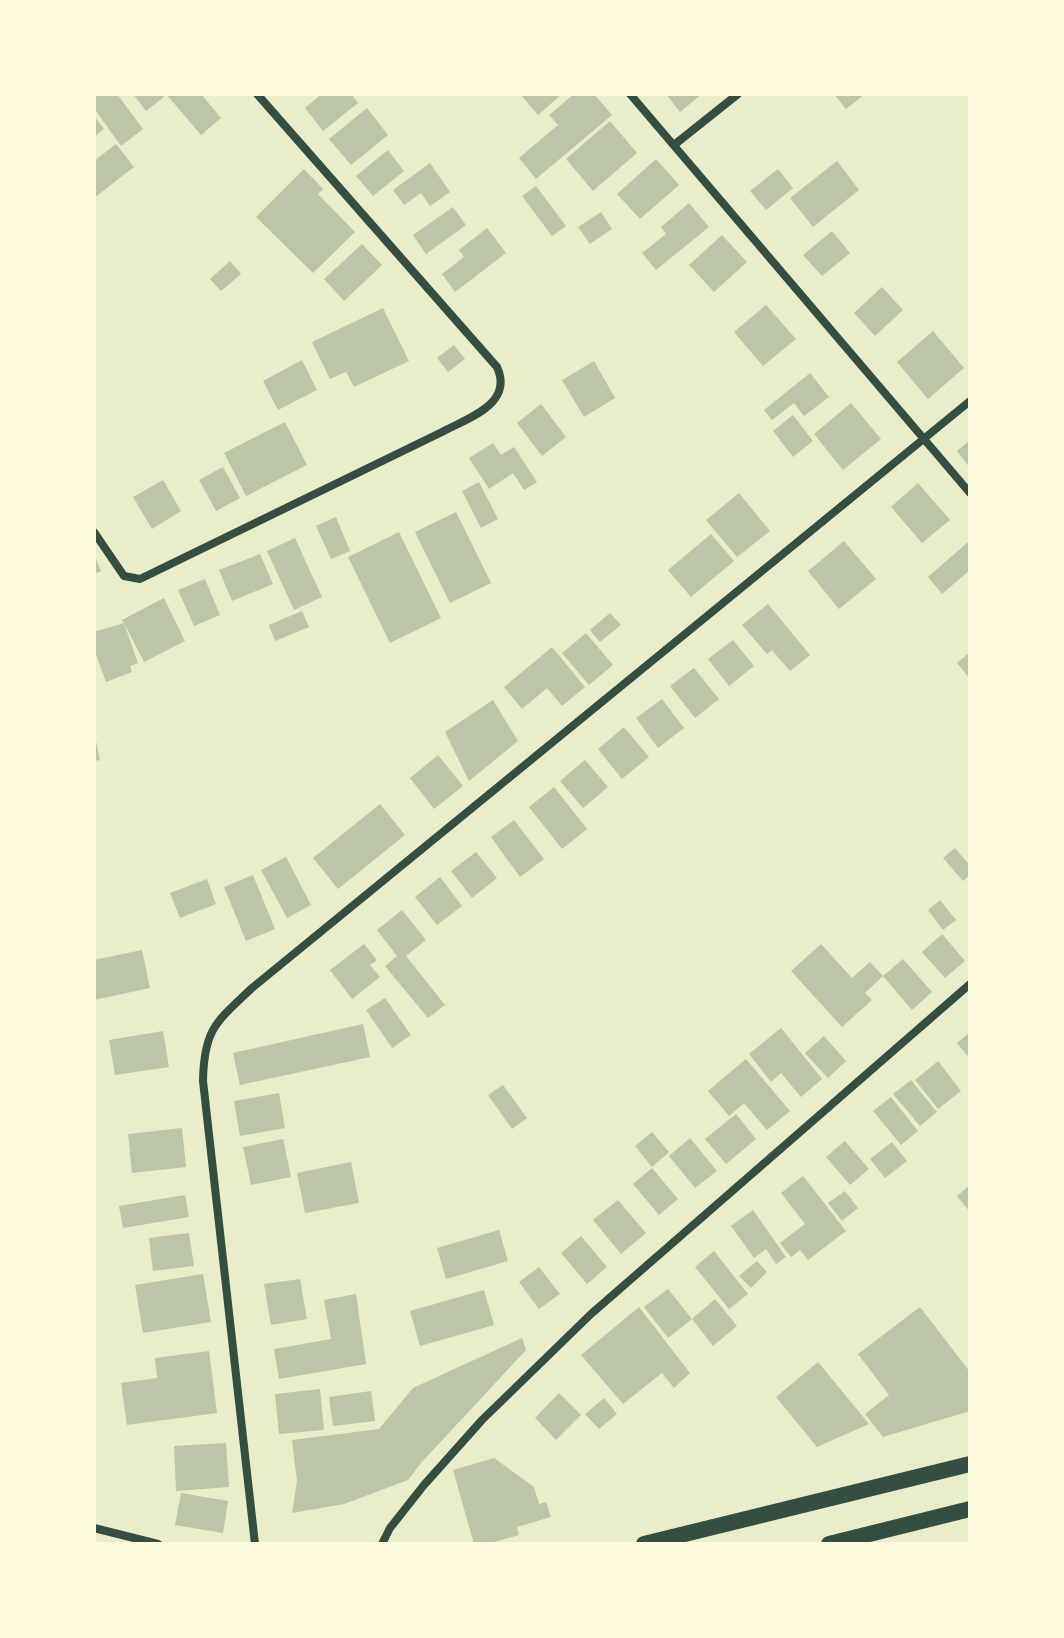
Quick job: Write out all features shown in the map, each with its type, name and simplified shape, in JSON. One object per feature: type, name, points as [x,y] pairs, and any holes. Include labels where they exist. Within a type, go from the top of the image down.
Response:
[{"type":"main road","points":[[644,1544],[970,1464]]},
{"type":"main road","points":[[829,1544],[970,1509]]},
{"type":"street","points":[[94,532],[124,576],[140,579],[442,432],[487,407],[500,393],[502,377],[497,367],[257,94]]},
{"type":"street","points":[[630,94],[970,493]]},
{"type":"street","points":[[674,145],[738,94]]},
{"type":"street","points":[[255,1544],[203,1081],[204,1055],[211,1032],[252,988],[970,401]]},
{"type":"street","points":[[382,1544],[390,1528],[424,1485],[482,1420],[591,1314],[970,984]]},
{"type":"street","points":[[94,1528],[158,1544]]},
{"type":"building","points":[[94,94],[117,94],[143,129],[121,146],[94,108]]},
{"type":"building","points":[[133,94],[162,94],[164,97],[146,111]]},
{"type":"building","points":[[166,94],[201,94],[221,118],[201,135]]},
{"type":"building","points":[[322,94],[351,94],[358,103],[323,131],[305,108]]},
{"type":"building","points":[[520,94],[562,94],[538,115]]},
{"type":"building","points":[[574,94],[594,94],[612,115],[536,179],[519,158],[558,125],[549,115]]},
{"type":"building","points":[[666,94],[702,94],[680,112]]},
{"type":"building","points":[[834,94],[865,94],[846,109]]},
{"type":"building","points":[[367,108],[388,135],[351,165],[329,139]]},
{"type":"building","points":[[94,116],[104,129],[94,137]]},
{"type":"building","points":[[610,121],[637,153],[593,191],[566,159]]},
{"type":"building","points":[[116,144],[134,167],[94,198],[94,161]]},
{"type":"building","points":[[388,150],[404,171],[373,196],[356,176]]},
{"type":"building","points":[[656,159],[679,185],[640,219],[617,194]]},
{"type":"building","points":[[837,161],[859,190],[813,227],[790,198]]},
{"type":"building","points":[[430,163],[450,192],[430,206],[421,193],[404,205],[393,190]]},
{"type":"building","points":[[304,169],[323,189],[318,194],[355,232],[313,273],[256,217]]},
{"type":"building","points":[[778,169],[793,188],[766,210],[750,191]]},
{"type":"building","points":[[536,186],[566,226],[552,236],[522,196]]},
{"type":"building","points":[[689,203],[709,227],[656,270],[642,253],[666,234],[661,227]]},
{"type":"building","points":[[453,207],[466,225],[426,254],[413,235]]},
{"type":"building","points":[[601,212],[612,229],[590,244],[578,227]]},
{"type":"building","points":[[487,228],[506,253],[455,292],[442,274],[464,257],[459,250]]},
{"type":"building","points":[[832,231],[850,253],[822,276],[803,255]]},
{"type":"building","points":[[722,235],[747,262],[714,292],[689,265]]},
{"type":"building","points":[[362,244],[382,265],[344,301],[324,279]]},
{"type":"building","points":[[230,261],[241,274],[221,291],[210,279]]},
{"type":"building","points":[[882,287],[903,310],[875,336],[854,313]]},
{"type":"building","points":[[766,305],[796,339],[763,366],[734,332]]},
{"type":"building","points":[[383,308],[409,361],[354,387],[346,372],[330,379],[312,342]]},
{"type":"building","points":[[933,331],[964,368],[928,399],[897,362]]},
{"type":"building","points":[[454,345],[465,359],[448,372],[437,358]]},
{"type":"building","points":[[302,360],[317,390],[278,410],[263,381]]},
{"type":"building","points":[[594,361],[615,398],[584,417],[562,380]]},
{"type":"building","points":[[810,373],[829,397],[804,416],[794,403],[772,420],[764,410]]},
{"type":"building","points":[[851,403],[881,439],[843,470],[814,434]]},
{"type":"building","points":[[541,404],[566,437],[542,456],[517,423]]},
{"type":"building","points":[[793,415],[813,441],[793,457],[773,431]]},
{"type":"building","points":[[285,422],[307,465],[246,496],[224,453]]},
{"type":"building","points":[[970,440],[970,468],[957,451]]},
{"type":"building","points":[[493,443],[501,455],[514,447],[537,482],[524,490],[513,473],[489,489],[469,458]]},
{"type":"building","points":[[223,467],[240,498],[216,511],[199,480]]},
{"type":"building","points":[[163,480],[181,511],[152,529],[133,497]]},
{"type":"building","points":[[479,482],[498,519],[481,528],[462,491]]},
{"type":"building","points":[[918,483],[950,520],[922,543],[891,507]]},
{"type":"building","points":[[739,493],[770,531],[737,557],[706,520]]},
{"type":"building","points":[[456,512],[491,583],[450,603],[415,532]]},
{"type":"building","points":[[336,517],[350,551],[331,559],[316,526]]},
{"type":"building","points":[[399,532],[441,618],[390,643],[348,557]]},
{"type":"building","points":[[711,534],[734,561],[691,597],[668,570]]},
{"type":"building","points":[[295,538],[322,597],[294,610],[267,551]]},
{"type":"building","points":[[844,541],[876,579],[839,609],[808,571]]},
{"type":"building","points":[[968,542],[970,570],[942,594],[928,577]]},
{"type":"building","points":[[94,554],[101,571],[94,574]]},
{"type":"building","points":[[260,554],[273,584],[232,601],[219,570]]},
{"type":"building","points":[[205,579],[220,615],[194,626],[178,590]]},
{"type":"building","points":[[164,598],[185,641],[144,662],[122,620]]},
{"type":"building","points":[[768,604],[810,655],[790,671],[772,650],[767,654],[742,625]]},
{"type":"building","points":[[302,611],[309,627],[275,641],[269,625]]},
{"type":"building","points":[[610,613],[621,625],[600,642],[590,630]]},
{"type":"building","points":[[124,623],[138,663],[130,666],[132,672],[106,682],[94,649],[94,632]]},
{"type":"building","points":[[586,633],[613,665],[589,685],[562,653]]},
{"type":"building","points":[[733,640],[754,666],[729,686],[708,659]]},
{"type":"building","points":[[552,647],[585,687],[562,706],[547,688],[522,709],[504,687]]},
{"type":"building","points":[[970,652],[970,679],[957,663]]},
{"type":"building","points":[[694,668],[719,699],[695,718],[670,686]]},
{"type":"building","points":[[662,699],[684,728],[658,748],[636,718]]},
{"type":"building","points":[[493,700],[518,741],[469,781],[445,732]]},
{"type":"building","points":[[624,727],[649,757],[622,779],[598,749]]},
{"type":"building","points":[[94,732],[100,760],[94,761]]},
{"type":"building","points":[[438,755],[463,786],[434,809],[410,778]]},
{"type":"building","points":[[585,760],[608,787],[583,808],[560,781]]},
{"type":"building","points":[[554,787],[587,829],[562,849],[529,807]]},
{"type":"building","points":[[380,804],[405,835],[338,889],[313,858]]},
{"type":"building","points":[[514,820],[544,859],[520,877],[491,837]]},
{"type":"building","points":[[955,848],[970,866],[970,875],[963,881],[943,858]]},
{"type":"building","points":[[476,852],[497,878],[472,898],[451,871]]},
{"type":"building","points":[[286,857],[311,905],[287,918],[261,870]]},
{"type":"building","points":[[253,875],[275,929],[246,941],[224,887]]},
{"type":"building","points":[[440,877],[462,906],[437,925],[415,897]]},
{"type":"building","points":[[207,879],[216,904],[180,918],[170,893]]},
{"type":"building","points":[[940,900],[956,920],[943,930],[928,910]]},
{"type":"building","points":[[402,910],[426,940],[406,956],[445,1005],[428,1018],[385,966],[397,956],[377,930]]},
{"type":"building","points":[[942,934],[965,961],[945,978],[922,952]]},
{"type":"building","points":[[364,944],[377,960],[370,965],[380,977],[352,999],[330,970]]},
{"type":"building","points":[[821,944],[852,978],[870,962],[883,976],[865,993],[872,1000],[842,1027],[791,971]]},
{"type":"building","points":[[142,950],[150,988],[94,1000],[94,960]]},
{"type":"building","points":[[903,959],[932,992],[912,1010],[883,976]]},
{"type":"building","points":[[385,998],[411,1035],[392,1048],[366,1010]]},
{"type":"building","points":[[363,1024],[370,1057],[240,1085],[233,1053]]},
{"type":"building","points":[[781,1028],[822,1079],[801,1097],[781,1073],[771,1082],[749,1054]]},
{"type":"building","points":[[163,1031],[169,1067],[115,1075],[109,1040]]},
{"type":"building","points":[[970,1032],[970,1059],[957,1043]]},
{"type":"building","points":[[824,1036],[846,1061],[828,1078],[805,1053]]},
{"type":"building","points":[[746,1059],[790,1111],[767,1130],[744,1103],[729,1116],[708,1091]]},
{"type":"building","points":[[938,1061],[961,1091],[938,1109],[915,1080]]},
{"type":"building","points":[[911,1080],[937,1112],[920,1126],[893,1094]]},
{"type":"building","points":[[503,1085],[527,1118],[512,1129],[488,1095]]},
{"type":"building","points":[[279,1093],[285,1128],[240,1136],[234,1101]]},
{"type":"building","points":[[891,1097],[918,1131],[901,1145],[873,1111]]},
{"type":"building","points":[[736,1114],[756,1139],[726,1164],[705,1139]]},
{"type":"building","points":[[182,1128],[186,1167],[132,1173],[128,1134]]},
{"type":"building","points":[[652,1132],[669,1152],[652,1167],[635,1146]]},
{"type":"building","points":[[690,1138],[717,1171],[695,1188],[669,1156]]},
{"type":"building","points":[[283,1139],[291,1177],[251,1185],[243,1147]]},
{"type":"building","points":[[845,1141],[869,1169],[850,1185],[826,1157]]},
{"type":"building","points":[[892,1142],[907,1161],[885,1178],[870,1159]]},
{"type":"building","points":[[351,1162],[359,1203],[305,1213],[297,1173]]},
{"type":"building","points":[[652,1168],[678,1199],[659,1215],[633,1184]]},
{"type":"building","points":[[803,1176],[846,1231],[808,1260],[800,1250],[791,1257],[780,1243],[805,1224],[781,1193]]},
{"type":"building","points":[[970,1185],[970,1212],[957,1196]]},
{"type":"building","points":[[845,1191],[858,1208],[842,1221],[828,1203]]},
{"type":"building","points":[[185,1195],[189,1217],[123,1228],[119,1206]]},
{"type":"building","points":[[618,1200],[646,1233],[621,1254],[593,1220]]},
{"type":"building","points":[[753,1210],[786,1257],[776,1264],[766,1249],[754,1258],[731,1226]]},
{"type":"building","points":[[499,1230],[508,1261],[446,1279],[437,1248]]},
{"type":"building","points":[[189,1233],[194,1266],[153,1271],[149,1238]]},
{"type":"building","points":[[581,1236],[607,1267],[587,1284],[561,1253]]},
{"type":"building","points":[[714,1251],[748,1294],[729,1309],[695,1267]]},
{"type":"building","points":[[757,1261],[767,1272],[751,1288],[739,1276]]},
{"type":"building","points":[[539,1267],[560,1294],[539,1309],[519,1282]]},
{"type":"building","points":[[203,1274],[211,1322],[143,1333],[135,1285]]},
{"type":"building","points":[[300,1279],[307,1319],[271,1325],[264,1284]]},
{"type":"building","points":[[668,1289],[692,1319],[668,1338],[644,1307]]},
{"type":"building","points":[[484,1290],[494,1325],[420,1346],[410,1311]]},
{"type":"building","points":[[356,1294],[366,1364],[279,1379],[274,1349],[331,1339],[324,1300]]},
{"type":"building","points":[[715,1299],[737,1326],[713,1346],[692,1319]]},
{"type":"building","points":[[639,1307],[690,1373],[674,1388],[662,1373],[623,1404],[581,1355]]},
{"type":"building","points":[[920,1307],[970,1372],[970,1411],[883,1437],[865,1414],[889,1395],[858,1354]]},
{"type":"building","points":[[522,1338],[526,1350],[408,1480],[344,1504],[292,1513],[297,1481],[292,1440],[379,1429],[413,1388]]},
{"type":"building","points":[[209,1351],[217,1413],[127,1425],[121,1383],[157,1378],[155,1358]]},
{"type":"building","points":[[818,1362],[869,1424],[817,1447],[776,1397]]},
{"type":"building","points":[[320,1389],[324,1430],[279,1434],[275,1394]]},
{"type":"building","points":[[371,1391],[375,1421],[333,1426],[329,1397]]},
{"type":"building","points":[[559,1393],[581,1415],[556,1440],[535,1418]]},
{"type":"building","points":[[604,1398],[617,1414],[599,1429],[585,1414]]},
{"type":"building","points":[[226,1443],[229,1487],[176,1491],[174,1446]]},
{"type":"building","points":[[494,1458],[534,1487],[539,1504],[546,1502],[551,1517],[517,1527],[519,1535],[487,1544],[474,1544],[453,1470]]},
{"type":"building","points":[[181,1493],[228,1501],[223,1533],[175,1525]]}]
